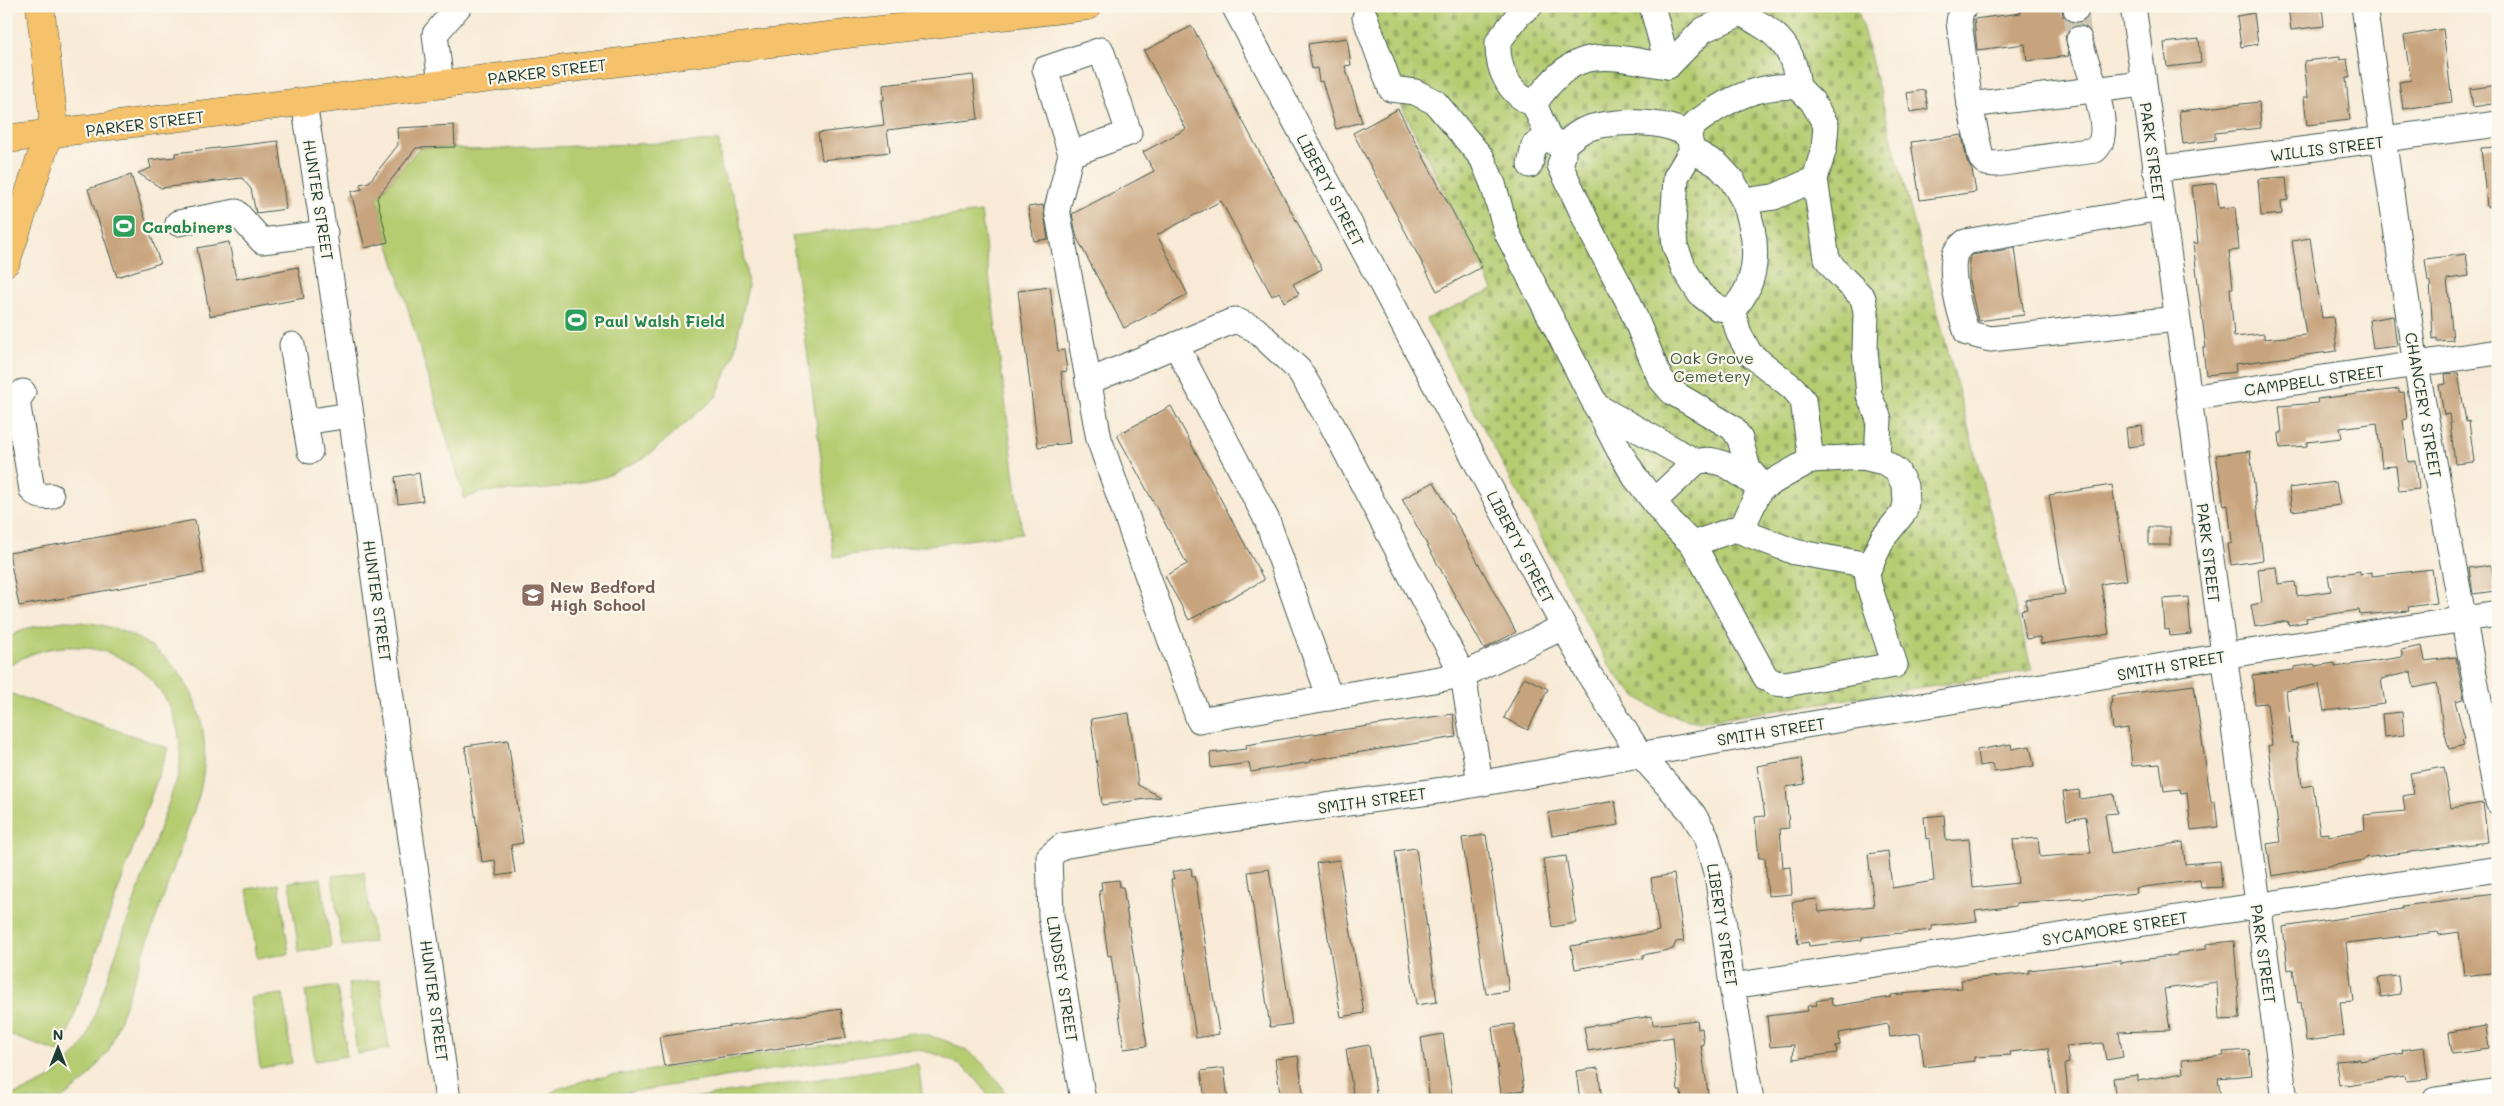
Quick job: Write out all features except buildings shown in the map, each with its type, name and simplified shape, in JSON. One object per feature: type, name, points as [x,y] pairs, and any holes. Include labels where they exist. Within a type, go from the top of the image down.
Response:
[{"type":"main road","points":[[6,262],[50,134],[53,114],[40,6]]},
{"type":"main road","name":"PARKER STREET","points":[[6,139],[803,39],[1088,6]]},
{"type":"street","points":[[441,85],[435,34],[459,6]]},
{"type":"street","name":"LIBERTY STREET","points":[[1234,6],[1563,627],[1605,701],[1639,753],[1693,814],[1706,836],[1718,880],[1732,986],[1751,1100]]},
{"type":"street","points":[[1530,6],[1519,14],[1506,28],[1498,42],[1497,52],[1502,72],[1509,86],[1521,99],[1534,104],[1563,156],[1560,165],[1592,233],[1629,303],[1660,378],[1672,392],[1733,428],[1740,439],[1748,470],[1762,488]]},
{"type":"street","points":[[1652,6],[1668,66]]},
{"type":"street","name":"PARK STREET","points":[[2133,6],[2189,398],[2285,1100]]},
{"type":"street","name":"CHANCERY STREET","points":[[2364,6],[2416,366],[2498,802]]},
{"type":"street","points":[[1668,66],[1704,30],[1739,10],[1772,32],[1787,48],[1796,69],[1798,86],[1812,101],[1826,125],[1824,148],[1815,179],[1827,259],[1836,271],[1863,298],[1866,312],[1865,350],[1868,395],[1879,419],[1877,459]]},
{"type":"street","points":[[1962,14],[1970,105],[1981,158],[1986,163],[1996,164],[2095,150],[2100,146],[2103,137],[2096,90],[2079,39]]},
{"type":"street","points":[[1365,17],[1391,89],[1414,92],[1435,102],[1482,158],[1494,184],[1507,233],[1596,406],[1635,477],[1670,522],[1692,544],[1759,669],[1766,678],[1780,684],[1895,666],[1869,586],[1869,566],[1882,538],[1904,512],[1906,502],[1905,486],[1902,478],[1891,466],[1877,459],[1836,457],[1811,460],[1762,488],[1744,524],[1736,529],[1692,544]]},
{"type":"street","points":[[1534,104],[1547,86],[1562,72],[1576,62],[1593,56],[1668,66]]},
{"type":"street","points":[[1970,105],[2143,84]]},
{"type":"street","points":[[1732,310],[1718,308],[1700,294],[1684,270],[1675,246],[1673,225],[1676,177],[1690,143],[1694,125],[1728,102],[1767,88],[1798,86]]},
{"type":"street","name":"HUNTER STREET","points":[[304,102],[325,233],[448,1100]]},
{"type":"street","points":[[1530,165],[1534,146],[1554,142],[1604,125],[1636,123],[1671,127],[1718,165],[1732,180],[1744,201],[1753,230],[1755,263],[1748,288],[1732,310]]},
{"type":"street","name":"WILLIS STREET","points":[[2155,169],[2382,141],[2498,124]]},
{"type":"street","points":[[1070,154],[1057,209],[1098,439],[1199,720],[1464,675],[1563,627]]},
{"type":"street","points":[[1744,201],[1774,197],[1815,179]]},
{"type":"street","points":[[2161,208],[1965,242],[1956,252],[1953,264],[1961,317],[1967,333],[1990,339],[2177,319]]},
{"type":"street","points":[[178,223],[236,212],[262,241],[325,233]]},
{"type":"street","points":[[1732,310],[1739,334],[1750,354],[1794,388],[1803,400],[1811,460]]},
{"type":"street","points":[[1088,382],[1235,320],[1256,329],[1299,370],[1331,422],[1464,675],[1480,783]]},
{"type":"street","points":[[292,344],[310,451]]},
{"type":"street","points":[[1176,345],[1268,520],[1330,698]]},
{"type":"street","name":"CAMPBELL STREET","points":[[2189,398],[2416,366],[2498,352]]},
{"type":"street","points":[[23,392],[16,401],[32,490],[43,497],[52,496]]},
{"type":"street","points":[[1596,406],[1618,420],[1657,438],[1696,462]]},
{"type":"street","points":[[305,422],[350,415]]},
{"type":"street","points":[[1654,501],[1696,462],[1705,459],[1718,462],[1736,471],[1762,488]]},
{"type":"street","points":[[1736,529],[1795,552],[1869,566]]},
{"type":"street","name":"SMITH STREET","points":[[1049,857],[1062,846],[1480,783],[1639,753],[2223,656],[2498,614]]},
{"type":"street","name":"LINDSEY STREET","points":[[1049,857],[1051,916],[1083,1100]]},
{"type":"street","name":"SYCAMORE STREET","points":[[1732,986],[2498,869]]},
{"type":"street","points":[[2435,1100],[2498,1091]]},
{"type":"green space","name":"Oak Grove Cemetery","points":[[1366,6],[1857,6],[2032,670],[1700,722],[1659,710],[1647,704],[1627,687],[1608,664],[1426,319],[1493,290],[1403,109]]},
{"type":"green space","name":"Paul Walsh Field","points":[[719,141],[721,168],[738,208],[748,286],[734,354],[716,397],[646,457],[605,477],[549,489],[480,492],[465,499],[388,242],[377,198],[419,148],[455,147],[469,150]]},
{"type":"green space","points":[[981,212],[1022,533],[834,557],[792,236]]},
{"type":"green space","points":[[64,621],[100,625],[132,635],[158,652],[179,674],[194,700],[203,730],[204,763],[198,799],[109,1050],[86,1080],[60,1100],[6,1100],[6,1096],[19,1093],[52,1077],[70,1061],[86,1040],[179,773],[179,736],[165,699],[149,678],[129,663],[106,652],[81,647],[55,648],[30,655],[6,668],[6,638],[28,628]]},
{"type":"green space","points":[[6,692],[168,748],[61,1053],[6,1034]]},
{"type":"green space","points":[[364,872],[374,942],[342,946],[332,876]]},
{"type":"green space","points":[[321,878],[331,947],[299,952],[289,882]]},
{"type":"green space","points":[[279,884],[289,954],[257,958],[247,889]]},
{"type":"green space","points":[[380,980],[389,1049],[357,1054],[348,984]]},
{"type":"green space","points":[[337,986],[347,1056],[315,1061],[305,991]]},
{"type":"green space","points":[[283,994],[292,1063],[260,1068],[251,998]]},
{"type":"green space","points":[[912,1033],[943,1040],[970,1053],[992,1073],[1009,1100],[990,1100],[974,1077],[965,1069],[942,1056],[930,1052],[903,1049],[579,1100],[539,1100],[557,1089],[589,1079]]},
{"type":"green space","points":[[918,1064],[923,1100],[679,1100]]},
{"type":"tunnel","points":[[2076,9],[2079,39]]},
{"type":"place","name":"Carabiners","points":[[124,226]]},
{"type":"place","name":"Paul Walsh Field","points":[[576,320]]},
{"type":"place","name":"New Bedford High School","points":[[533,595]]}]
